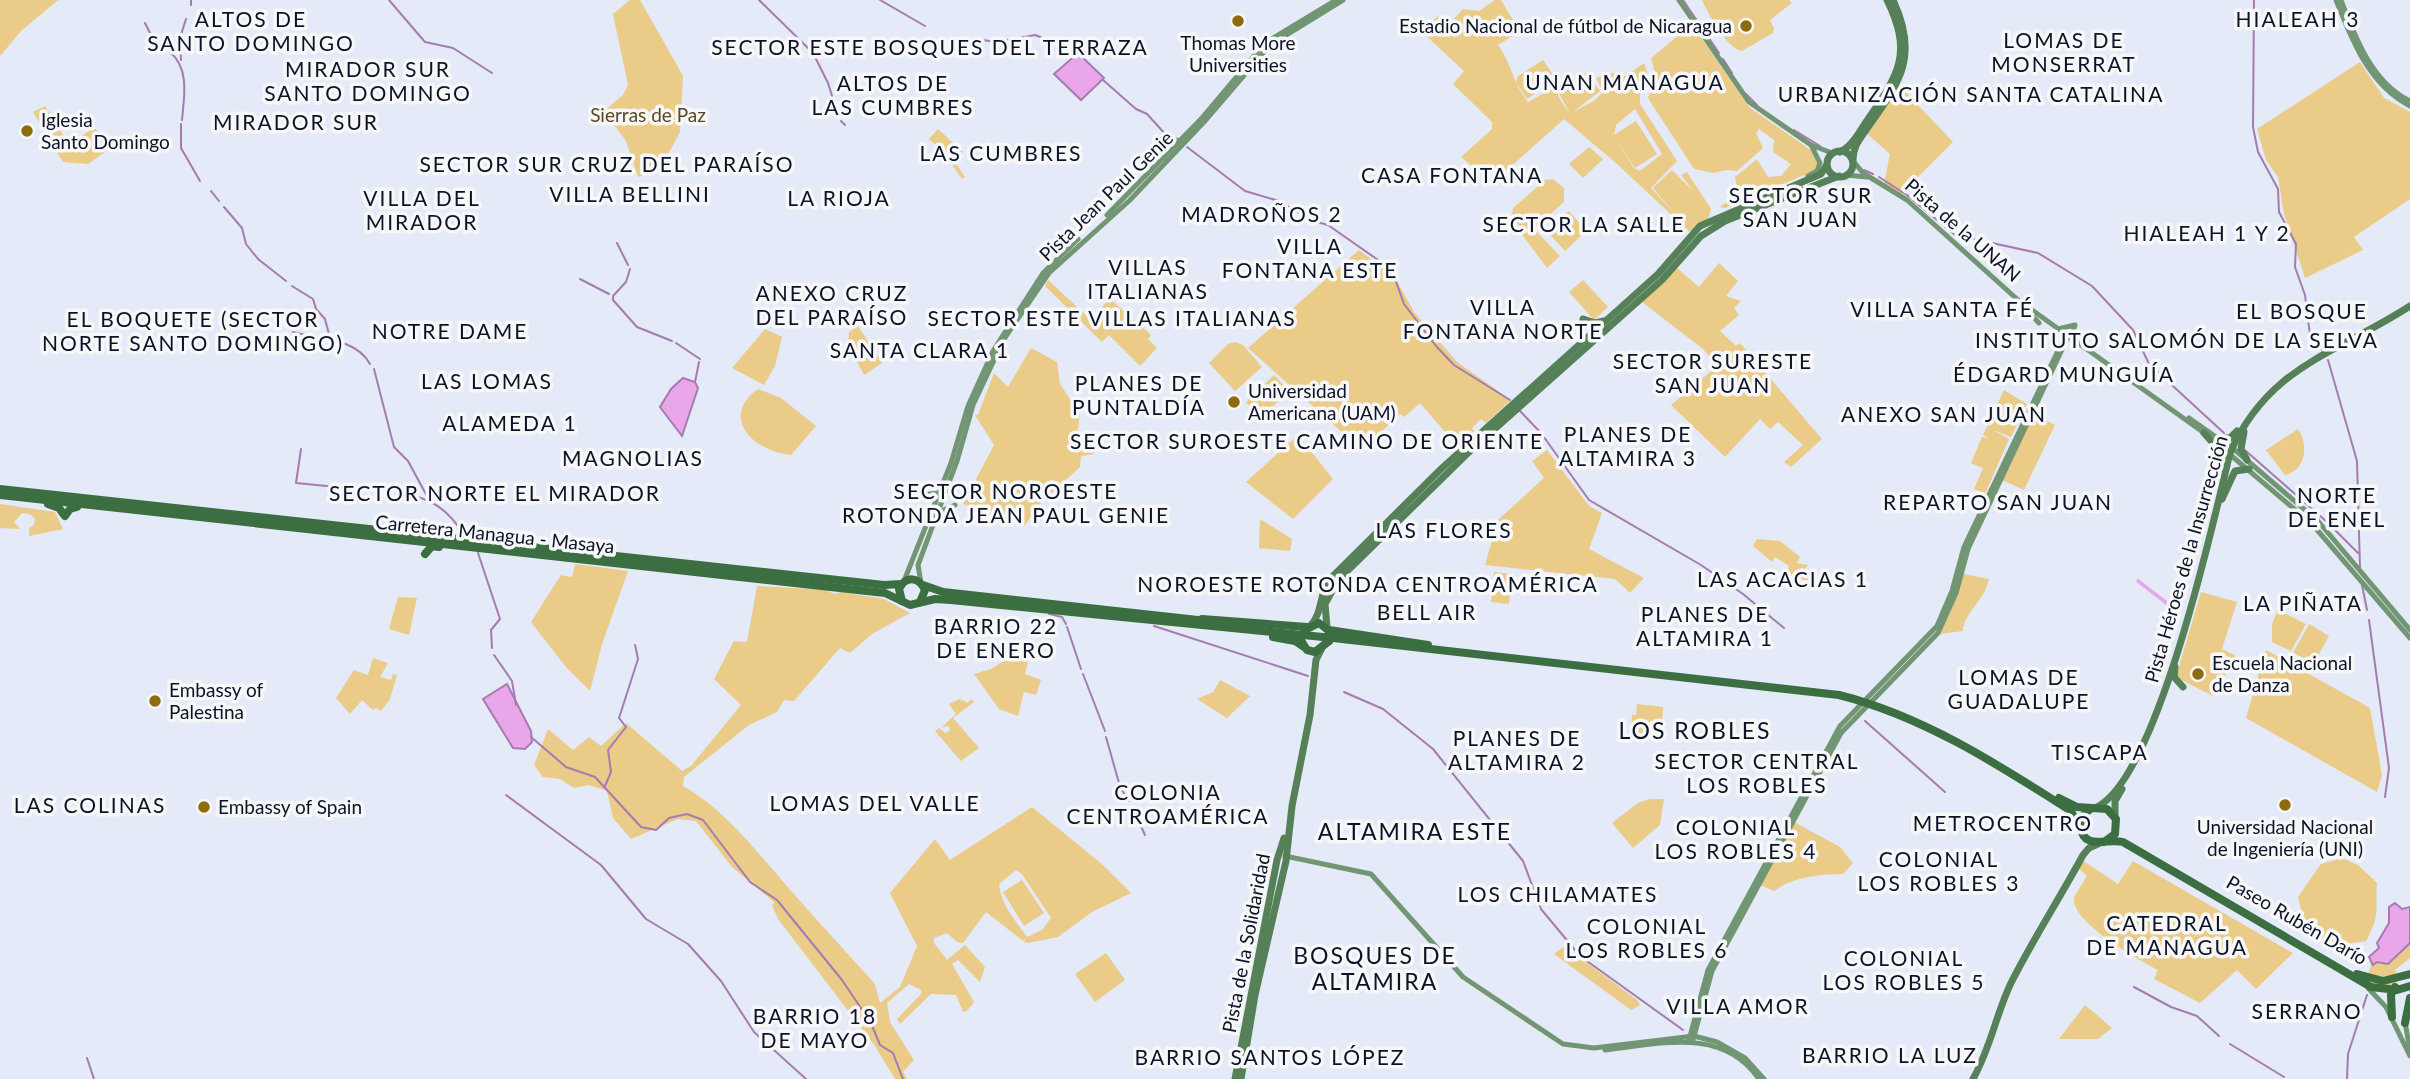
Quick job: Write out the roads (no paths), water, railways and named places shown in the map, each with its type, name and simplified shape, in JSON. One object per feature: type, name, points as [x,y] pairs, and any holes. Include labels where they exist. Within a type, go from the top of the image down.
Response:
[{"type":"highway","name":"Carretera Managua - Masaya","points":[[0,489],[63,502],[67,499],[414,541],[425,549],[448,545],[885,593],[902,601]]},
{"type":"highway","name":"Carretera Managua - Masaya","points":[[0,495],[26,495],[295,522],[884,585],[902,583]]},
{"type":"highway","points":[[26,495],[55,505],[65,516],[72,508],[110,504]]},
{"type":"highway","points":[[267,525],[295,522],[319,530]]},
{"type":"highway","points":[[400,533],[422,537],[425,549]]},
{"type":"highway","points":[[425,549],[431,538],[457,539]]},
{"type":"highway","points":[[1328,637],[1185,621],[943,592],[913,579],[902,583],[898,593],[902,601],[910,605],[935,599],[1185,621],[1308,627],[1320,623],[1328,637],[1333,643],[1444,652],[1798,690],[1868,701],[1899,713],[1971,750],[1999,763],[2073,805],[2108,809],[2115,818],[2115,832],[2103,843],[2090,841],[2071,811],[1971,750],[1914,716],[1868,701],[1814,685],[1328,637]]},
{"type":"highway","points":[[920,602],[925,593],[922,584]]},
{"type":"highway","points":[[1185,621],[1283,638],[1315,652],[1328,637]]},
{"type":"highway","points":[[1304,645],[1308,627]]},
{"type":"highway","points":[[1798,690],[1821,697]]},
{"type":"highway","points":[[2082,832],[2083,816],[2095,807]]},
{"type":"highway","name":"Paseo Rubén Darío","points":[[2115,818],[2125,838],[2304,946]]},
{"type":"highway","name":"Paseo Rubén Darío","points":[[2103,843],[2123,842],[2346,970],[2363,984],[2387,991],[2410,986]]},
{"type":"highway","name":"Paseo Rubén Darío","points":[[2346,970],[2374,980],[2408,975]]},
{"type":"highway","points":[[2392,1017],[2393,991],[2408,975]]},
{"type":"highway","points":[[2405,1023],[2410,1000]]},
{"type":"main road","name":"Pista Jean Paul Genie","points":[[1103,221],[1186,136],[1265,43],[1336,0]]},
{"type":"main road","name":"Pista Jean Paul Genie","points":[[902,583],[935,512],[968,406],[988,361],[1047,268],[1130,200],[1195,132],[1270,45],[1343,0]]},
{"type":"main road","points":[[1679,0],[1749,102],[1811,145],[1826,164],[1843,175]]},
{"type":"main road","points":[[1308,627],[1318,615],[1322,592],[1330,579],[1442,468],[1658,274],[1688,238],[1714,222],[1821,174],[1836,153],[1852,141],[1898,69],[1902,52],[1901,34],[1887,0]]},
{"type":"main road","points":[[1325,604],[1334,584],[1462,459],[1662,281],[1714,222],[1852,170],[1856,144],[1895,88],[1904,69],[1907,38],[1893,0]]},
{"type":"main road","points":[[2340,1],[2355,37],[2384,83],[2410,104]]},
{"type":"main road","points":[[1173,155],[1186,136],[1195,132]]},
{"type":"main road","points":[[1811,145],[1853,160]]},
{"type":"main road","points":[[1793,185],[1818,169],[1819,159],[1811,145]]},
{"type":"main road","name":"Pista de la UNAN","points":[[1853,160],[1871,178],[1907,200],[2031,310],[2233,452]]},
{"type":"main road","name":"Pista de la UNAN","points":[[1843,175],[1871,178]]},
{"type":"main road","points":[[1047,268],[1082,239]]},
{"type":"main road","name":"Pista Jean Paul Genie","points":[[922,584],[918,565],[972,407],[1004,339],[1049,273],[1067,254]]},
{"type":"main road","points":[[2021,302],[2039,323]]},
{"type":"main road","name":"Pista Héroes de la Insurrección","points":[[2095,807],[2114,793],[2153,721],[2172,666],[2226,471],[2243,429],[2262,399],[2283,380],[2410,308]]},
{"type":"main road","name":"Pista de la UNAN","points":[[2031,310],[2075,345],[2099,358]]},
{"type":"main road","points":[[1583,319],[1595,323],[1611,317]]},
{"type":"main road","points":[[2058,329],[2075,325],[2075,345],[2060,351]]},
{"type":"main road","points":[[1691,1038],[1705,975],[1828,747],[1846,719],[1938,633],[1956,593],[1968,550],[2066,336]]},
{"type":"main road","points":[[1868,701],[1937,626],[1952,592],[1964,547],[2066,336]]},
{"type":"main road","name":"Pista de la UNAN","points":[[2181,415],[2219,438],[2233,452]]},
{"type":"main road","points":[[2219,438],[2232,438],[2243,429]]},
{"type":"main road","points":[[2243,429],[2241,449],[2248,465],[2324,536],[2410,630]]},
{"type":"main road","points":[[2204,433],[2222,454],[2226,471]]},
{"type":"main road","points":[[2233,452],[2318,521],[2358,569],[2365,587],[2410,638]]},
{"type":"main road","name":"Pista Héroes de la Insurrección","points":[[2115,818],[2116,801],[2147,744],[2166,696],[2233,452]]},
{"type":"main road","points":[[2222,499],[2235,471],[2248,465]]},
{"type":"main road","points":[[2271,489],[2285,493]]},
{"type":"main road","points":[[939,493],[930,497],[935,512],[955,505]]},
{"type":"main road","points":[[2285,493],[2285,498],[2294,508]]},
{"type":"main road","name":"Pista de la Solidaridad","points":[[1235,1079],[1285,859],[1284,837],[1310,715],[1316,657],[1328,637],[1325,604],[1330,579]]},
{"type":"main road","points":[[2377,601],[2387,605]]},
{"type":"main road","points":[[2387,605],[2388,614]]},
{"type":"main road","name":"Pista de la Solidaridad","points":[[1241,1079],[1252,1005],[1259,986],[1285,859],[1311,681],[1312,664],[1304,645]]},
{"type":"main road","points":[[2166,696],[2173,686],[2183,687],[2174,677],[2175,667]]},
{"type":"main road","points":[[1973,1079],[1982,1064],[2015,970],[2081,849],[2082,832]]},
{"type":"main road","points":[[2010,985],[2083,855],[2091,847],[2103,843]]},
{"type":"main road","points":[[1285,859],[1371,874],[1464,977],[1563,1044],[1594,1048],[1680,1036],[1709,1041],[1728,1048],[1754,1068],[1762,1079]]},
{"type":"main road","points":[[1311,862],[1370,877],[1461,978],[1560,1046],[1581,1051],[1691,1038]]},
{"type":"main road","points":[[2015,970],[2024,957]]},
{"type":"main road","points":[[2363,984],[2381,1000],[2410,1056]]},
{"type":"main road","points":[[1243,996],[1252,1005]]},
{"type":"main road","points":[[1680,1036],[1695,1023]]},
{"type":"main road","points":[[1695,1023],[1709,1041],[1754,1068]]},
{"type":"main road","points":[[2405,1023],[2410,1050]]},
{"type":"main road","points":[[1630,1047],[1636,1052]]},
{"type":"main road","points":[[1971,1066],[1982,1064]]},
{"type":"waterway","points":[[191,0],[191,5]]},
{"type":"waterway","points":[[389,0],[425,42],[453,48],[492,73]]},
{"type":"waterway","points":[[759,0],[813,53],[828,83],[838,115]]},
{"type":"waterway","points":[[880,0],[925,26]]},
{"type":"waterway","points":[[1683,0],[1719,53]]},
{"type":"waterway","points":[[2254,0],[2253,127],[2258,152],[2278,189],[2279,212],[2296,244],[2295,267],[2305,295],[2310,335],[2324,352]]},
{"type":"waterway","points":[[181,60],[180,38],[186,19]]},
{"type":"waterway","points":[[145,23],[155,43]]},
{"type":"waterway","points":[[982,40],[997,42],[1035,35],[1072,49],[1076,55]]},
{"type":"waterway","points":[[170,52],[181,67],[183,75],[182,120]]},
{"type":"waterway","points":[[1723,59],[1732,73]]},
{"type":"waterway","points":[[1103,80],[1136,109],[1147,114],[1167,136],[1178,139]]},
{"type":"waterway","points":[[1746,94],[1757,105]]},
{"type":"waterway","points":[[841,121],[845,125]]},
{"type":"waterway","points":[[181,124],[181,148],[200,181]]},
{"type":"waterway","points":[[1794,130],[1820,146]]},
{"type":"waterway","points":[[1187,147],[1245,191],[1279,201],[1313,221],[1328,225],[1381,262],[1394,276],[1404,304],[1436,346],[1454,365],[1510,400]]},
{"type":"waterway","points":[[1864,170],[1873,174]]},
{"type":"waterway","points":[[1879,177],[1907,195],[1955,235],[2038,253],[2092,286],[2133,330],[2149,364],[2224,433]]},
{"type":"waterway","points":[[211,191],[219,201]]},
{"type":"waterway","points":[[224,207],[242,228],[246,244],[258,259],[286,281]]},
{"type":"waterway","points":[[617,243],[628,265]]},
{"type":"waterway","points":[[630,269],[626,282],[613,296],[613,300],[637,327],[672,341]]},
{"type":"waterway","points":[[580,279],[609,294]]},
{"type":"waterway","points":[[292,286],[313,299],[316,309],[325,319],[330,338]]},
{"type":"waterway","points":[[293,332],[346,344],[363,355],[370,364]]},
{"type":"waterway","points":[[676,343],[700,359]]},
{"type":"waterway","points":[[2328,360],[2357,461],[2360,568]]},
{"type":"waterway","points":[[695,382],[699,362]]},
{"type":"waterway","points":[[374,369],[394,447],[408,461],[428,498]]},
{"type":"waterway","points":[[1520,411],[1541,433],[1589,500],[1701,565],[1743,594],[1784,628]]},
{"type":"waterway","points":[[301,449],[296,483],[347,488]]},
{"type":"waterway","points":[[2246,451],[2358,553]]},
{"type":"waterway","points":[[401,493],[438,506],[452,518],[464,535]]},
{"type":"waterway","points":[[478,553],[500,619],[491,630],[492,648]]},
{"type":"waterway","points":[[2138,581],[2168,604]]},
{"type":"waterway","points":[[2362,585],[2367,610]]},
{"type":"waterway","points":[[1049,614],[1062,617],[1066,624]]},
{"type":"waterway","points":[[2369,620],[2389,768],[2385,797]]},
{"type":"waterway","points":[[1154,626],[1308,676]]},
{"type":"waterway","points":[[1067,627],[1081,669]]},
{"type":"waterway","points":[[605,786],[611,772],[608,750],[626,727],[619,718],[638,659],[635,645]]},
{"type":"waterway","points":[[494,655],[512,681],[516,705]]},
{"type":"waterway","points":[[1083,674],[1105,731]]},
{"type":"waterway","points":[[1344,692],[1383,709],[1433,749],[1523,861],[1541,909],[1580,956],[1683,1030]]},
{"type":"waterway","points":[[1865,721],[1945,792]]},
{"type":"waterway","points":[[531,737],[566,767],[595,777],[641,827],[656,830],[669,818],[687,814],[703,820],[750,882],[777,900],[842,980],[871,1023],[880,1045],[893,1053],[903,1079]]},
{"type":"waterway","points":[[1106,737],[1119,783]]},
{"type":"waterway","points":[[1120,787],[1129,801]]},
{"type":"waterway","points":[[506,795],[601,865],[646,919],[688,944],[721,981],[754,1032],[806,1079]]},
{"type":"waterway","points":[[1132,807],[1145,835]]},
{"type":"waterway","points":[[2134,987],[2171,1007],[2197,1016],[2219,1036]]},
{"type":"waterway","points":[[2347,1079],[2348,1054],[2367,995]]},
{"type":"waterway","points":[[2230,1044],[2284,1077]]},
{"type":"waterway","points":[[87,1058],[94,1079]]},
{"type":"place","name":"Thomas More Universities","points":[[1238,21]]},
{"type":"place","name":"Estadio Nacional de fútbol de Nicaragua","points":[[1746,26]]},
{"type":"place","name":"Iglesia Santo Domingo","points":[[27,131]]},
{"type":"place","name":"Universidad Americana (UAM)","points":[[1234,402]]},
{"type":"place","name":"Escuela Nacional de Danza","points":[[2198,674]]},
{"type":"place","name":"Embassy of Palestina","points":[[155,701]]},
{"type":"place","name":"Universidad Nacional de Ingeniería (UNI)","points":[[2285,805]]},
{"type":"place","name":"Embassy of Spain","points":[[204,807]]},
{"type":"district","name":"HIALEAH 3","points":[[2298,20]]},
{"type":"district","name":"ALTOS DE SANTO DOMINGO","points":[[251,32]]},
{"type":"district","name":"SECTOR ESTE BOSQUES DEL TERRAZA","points":[[930,48]]},
{"type":"district","name":"LOMAS DE MONSERRAT","points":[[2064,53]]},
{"type":"district","name":"MIRADOR SUR SANTO DOMINGO","points":[[368,82]]},
{"type":"district","name":"UNAN MANAGUA","points":[[1625,83]]},
{"type":"district","name":"URBANIZACIÓN SANTA CATALINA","points":[[1971,95]]},
{"type":"district","name":"ALTOS DE LAS CUMBRES","points":[[893,96]]},
{"type":"district","name":"MIRADOR SUR","points":[[296,123]]},
{"type":"district","name":"LAS CUMBRES","points":[[1001,154]]},
{"type":"district","name":"SECTOR SUR CRUZ DEL PARAÍSO","points":[[607,165]]},
{"type":"district","name":"CASA FONTANA","points":[[1452,176]]},
{"type":"district","name":"VILLA BELLINI","points":[[630,195]]},
{"type":"district","name":"LA RIOJA","points":[[839,199]]},
{"type":"district","name":"SECTOR SUR SAN JUAN","points":[[1801,208]]},
{"type":"district","name":"VILLA DEL MIRADOR","points":[[422,211]]},
{"type":"district","name":"MADROÑOS 2","points":[[1262,215]]},
{"type":"district","name":"SECTOR LA SALLE","points":[[1584,225]]},
{"type":"district","name":"HIALEAH 1 Y 2","points":[[2207,234]]},
{"type":"district","name":"VILLA FONTANA ESTE","points":[[1310,259]]},
{"type":"district","name":"VILLAS ITALIANAS","points":[[1148,280]]},
{"type":"district","name":"ANEXO CRUZ DEL PARAÍSO","points":[[832,306]]},
{"type":"district","name":"VILLA SANTA FÉ","points":[[1942,310]]},
{"type":"district","name":"EL BOSQUE","points":[[2302,312]]},
{"type":"district","name":"SECTOR ESTE VILLAS ITALIANAS","points":[[1112,319]]},
{"type":"district","name":"VILLA FONTANA NORTE","points":[[1503,320]]},
{"type":"district","name":"EL BOQUETE (SECTOR NORTE SANTO DOMINGO)","points":[[193,332]]},
{"type":"district","name":"NOTRE DAME","points":[[450,332]]},
{"type":"district","name":"INSTITUTO SALOMÓN DE LA SELVA","points":[[2177,341]]},
{"type":"district","name":"SANTA CLARA 1","points":[[920,351]]},
{"type":"district","name":"SECTOR SURESTE SAN JUAN","points":[[1713,374]]},
{"type":"district","name":"ÉDGARD MUNGUÍA","points":[[2064,375]]},
{"type":"district","name":"LAS LOMAS","points":[[487,382]]},
{"type":"district","name":"PLANES DE PUNTALDÍA","points":[[1139,396]]},
{"type":"district","name":"ANEXO SAN JUAN","points":[[1944,415]]},
{"type":"district","name":"ALAMEDA 1","points":[[510,424]]},
{"type":"district","name":"SECTOR SUROESTE CAMINO DE ORIENTE","points":[[1307,442]]},
{"type":"district","name":"PLANES DE ALTAMIRA 3","points":[[1628,447]]},
{"type":"district","name":"MAGNOLIAS","points":[[633,459]]},
{"type":"district","name":"SECTOR NORTE EL MIRADOR","points":[[495,494]]},
{"type":"district","name":"REPARTO SAN JUAN","points":[[1998,503]]},
{"type":"district","name":"SECTOR NOROESTE ROTONDA JEAN PAUL GENIE","points":[[1006,504]]},
{"type":"district","name":"NORTE DE ENEL","points":[[2337,508]]},
{"type":"district","name":"LAS FLORES","points":[[1444,531]]},
{"type":"district","name":"LAS ACACIAS 1","points":[[1783,580]]},
{"type":"district","name":"NOROESTE ROTONDA CENTROAMÉRICA","points":[[1368,585]]},
{"type":"district","name":"LA PIÑATA","points":[[2303,604]]},
{"type":"district","name":"BELL AIR","points":[[1427,613]]},
{"type":"district","name":"PLANES DE ALTAMIRA 1","points":[[1705,627]]},
{"type":"district","name":"BARRIO 22 DE ENERO","points":[[996,639]]},
{"type":"district","name":"LOMAS DE GUADALUPE","points":[[2019,690]]},
{"type":"district","name":"LOS ROBLES","points":[[1695,731]]},
{"type":"district","name":"PLANES DE ALTAMIRA 2","points":[[1517,751]]},
{"type":"district","name":"TISCAPA","points":[[2100,753]]},
{"type":"district","name":"SECTOR CENTRAL LOS ROBLES","points":[[1757,774]]},
{"type":"district","name":"LOMAS DEL VALLE","points":[[875,804]]},
{"type":"district","name":"COLONIA CENTROAMÉRICA","points":[[1168,805]]},
{"type":"district","name":"LAS COLINAS","points":[[90,806]]},
{"type":"district","name":"METROCENTRO","points":[[2003,824]]},
{"type":"district","name":"ALTAMIRA ESTE","points":[[1415,832]]},
{"type":"district","name":"COLONIAL LOS ROBLES 4","points":[[1736,840]]},
{"type":"district","name":"COLONIAL LOS ROBLES 3","points":[[1939,872]]},
{"type":"district","name":"LOS CHILAMATES","points":[[1558,895]]},
{"type":"district","name":"CATEDRAL DE MANAGUA","points":[[2167,936]]},
{"type":"district","name":"COLONIAL LOS ROBLES 6","points":[[1647,939]]},
{"type":"district","name":"BOSQUES DE ALTAMIRA","points":[[1375,969]]},
{"type":"district","name":"COLONIAL LOS ROBLES 5","points":[[1904,971]]},
{"type":"district","name":"VILLA AMOR","points":[[1738,1007]]},
{"type":"district","name":"SERRANO","points":[[2307,1012]]},
{"type":"district","name":"BARRIO 18 DE MAYO","points":[[815,1029]]},
{"type":"district","name":"BARRIO LA LUZ","points":[[1890,1056]]},
{"type":"district","name":"BARRIO SANTOS LÓPEZ","points":[[1270,1058]]},
{"type":"park label","name":"Sierras de Paz","points":[[648,115]]}]
